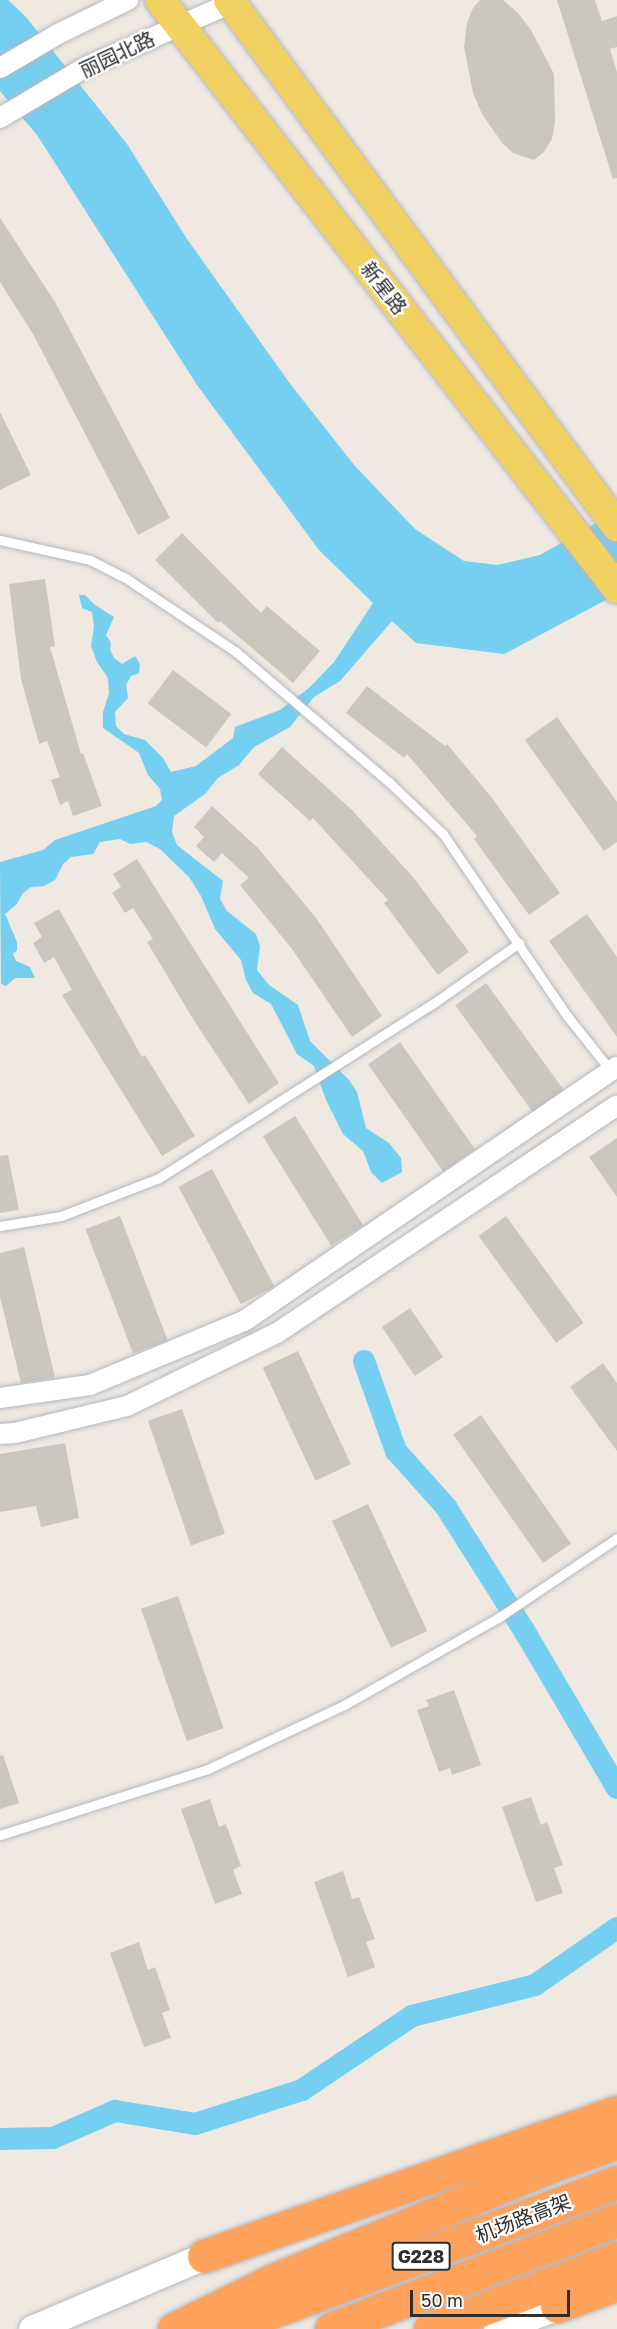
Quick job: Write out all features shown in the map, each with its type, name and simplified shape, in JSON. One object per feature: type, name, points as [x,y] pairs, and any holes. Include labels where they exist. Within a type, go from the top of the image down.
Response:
[{"type":"highway","points":[[204,2256],[617,2112]]},
{"type":"highway","points":[[174,2329],[274,2280],[548,2167],[617,2142]]},
{"type":"highway","name":"机场路高架","points":[[226,2329],[617,2182]]},
{"type":"highway","name":"机场路高架","points":[[331,2329],[617,2220]]},
{"type":"highway","points":[[430,2329],[617,2258]]},
{"type":"highway","points":[[557,2306],[617,2285]]},
{"type":"main road","name":"新星路","points":[[160,0],[612,582]]},
{"type":"main road","points":[[233,1],[617,526]]},
{"type":"main road","points":[[32,2329],[204,2256]]},
{"type":"main road","points":[[497,2329],[557,2306]]},
{"type":"street","points":[[0,68],[60,33],[128,0]]},
{"type":"street","name":"丽园北路","points":[[0,118],[86,67],[233,1]]},
{"type":"street","points":[[0,1398],[90,1385],[244,1321],[615,1072]]},
{"type":"street","points":[[0,1434],[15,1433],[128,1406],[277,1333],[617,1105]]},
{"type":"lane","points":[[0,540],[90,560],[124,577],[236,652],[388,782],[443,834],[568,1017],[615,1072]]},
{"type":"lane","points":[[0,1226],[61,1216],[159,1178],[431,1005],[519,944]]},
{"type":"lane","points":[[0,1835],[208,1769],[344,1705],[498,1618],[617,1538]]},
{"type":"water","points":[[0,0],[8,0],[26,17],[127,144],[187,239],[291,385],[355,466],[415,529],[464,561],[497,565],[540,555],[617,511],[617,594],[504,654],[416,643],[392,621],[340,681],[314,697],[290,727],[254,747],[239,765],[218,778],[205,794],[174,816],[172,832],[177,845],[223,881],[220,899],[227,911],[256,934],[260,946],[257,970],[269,985],[298,1005],[310,1041],[349,1080],[357,1092],[366,1128],[389,1143],[401,1158],[402,1172],[382,1183],[371,1172],[363,1151],[343,1134],[326,1100],[314,1066],[297,1054],[271,1004],[253,993],[246,980],[241,960],[215,929],[201,896],[189,877],[160,849],[146,842],[130,844],[120,839],[100,842],[93,854],[71,857],[63,864],[55,880],[44,886],[31,887],[23,893],[17,904],[5,914],[17,942],[17,950],[13,954],[16,961],[30,967],[35,978],[15,978],[6,986],[1,984],[0,862],[43,850],[55,840],[156,806],[162,800],[160,789],[148,775],[139,753],[103,728],[103,712],[109,693],[108,678],[97,662],[91,646],[94,627],[92,612],[82,608],[79,595],[85,595],[95,605],[114,617],[106,635],[111,643],[110,649],[114,658],[122,664],[135,656],[140,664],[139,673],[131,676],[126,685],[128,698],[115,712],[116,726],[124,734],[145,740],[163,758],[171,772],[196,766],[233,738],[235,727],[280,710],[309,688],[334,662],[373,603],[319,550],[197,385],[37,135],[0,91]]},
{"type":"building","points":[[480,0],[503,0],[518,13],[531,30],[554,74],[555,121],[552,139],[544,152],[534,160],[513,153],[502,143],[482,114],[473,93],[464,47],[467,23],[473,8]]},
{"type":"building","points":[[557,0],[595,0],[602,21],[617,16],[617,47],[610,49],[617,72],[617,178],[613,179]]},
{"type":"building","points":[[0,218],[55,302],[170,518],[138,535],[33,334],[0,282]]},
{"type":"building","points":[[0,412],[31,475],[0,490]]},
{"type":"building","points":[[182,533],[261,613],[267,606],[320,651],[293,683],[220,621],[218,623],[155,560]]},
{"type":"building","points":[[45,579],[55,646],[50,647],[81,754],[83,753],[102,806],[73,816],[68,801],[60,805],[51,780],[60,777],[47,741],[39,744],[21,679],[9,584]]},
{"type":"building","points":[[173,670],[231,714],[206,747],[148,704]]},
{"type":"building","points":[[367,686],[445,746],[447,744],[492,798],[560,893],[529,915],[474,839],[477,836],[407,754],[404,758],[346,713]]},
{"type":"building","points":[[557,717],[617,802],[617,842],[604,851],[525,740]]},
{"type":"building","points":[[282,747],[352,810],[413,877],[469,952],[438,975],[384,903],[388,900],[313,818],[310,821],[258,774]]},
{"type":"building","points":[[212,806],[258,848],[316,918],[382,1016],[352,1037],[292,949],[240,885],[249,878],[222,853],[214,862],[196,846],[204,837],[194,827]]},
{"type":"building","points":[[137,859],[279,1083],[249,1104],[193,1019],[147,942],[153,939],[133,908],[125,913],[112,893],[121,887],[113,874]]},
{"type":"building","points":[[59,909],[142,1057],[145,1055],[195,1136],[162,1156],[62,995],[72,990],[54,957],[44,963],[33,943],[42,937],[34,923]]},
{"type":"building","points":[[587,914],[617,957],[617,1037],[549,941]]},
{"type":"building","points":[[486,983],[564,1090],[533,1112],[455,1005]]},
{"type":"building","points":[[400,1042],[475,1149],[443,1172],[368,1064]]},
{"type":"building","points":[[295,1116],[363,1225],[331,1246],[263,1136]]},
{"type":"building","points":[[617,1138],[617,1197],[589,1157]]},
{"type":"building","points":[[8,1155],[19,1210],[0,1213],[0,1156]]},
{"type":"building","points":[[212,1169],[274,1286],[241,1304],[178,1187]]},
{"type":"building","points":[[120,1216],[168,1340],[133,1353],[85,1229]]},
{"type":"building","points":[[506,1216],[584,1323],[556,1343],[478,1236]]},
{"type":"building","points":[[24,1247],[55,1378],[21,1383],[0,1297],[0,1253]]},
{"type":"building","points":[[410,1308],[443,1357],[415,1376],[382,1327]]},
{"type":"building","points":[[298,1351],[351,1464],[315,1481],[263,1367]]},
{"type":"building","points":[[603,1363],[617,1383],[617,1451],[570,1387]]},
{"type":"building","points":[[182,1409],[225,1534],[191,1546],[148,1421]]},
{"type":"building","points":[[481,1415],[571,1544],[543,1563],[453,1435]]},
{"type":"building","points":[[65,1443],[79,1518],[41,1527],[36,1506],[0,1512],[0,1454]]},
{"type":"building","points":[[368,1504],[427,1631],[391,1648],[332,1521]]},
{"type":"building","points":[[178,1596],[224,1728],[187,1741],[141,1609]]},
{"type":"building","points":[[454,1690],[481,1765],[452,1775],[450,1768],[439,1772],[417,1710],[429,1706],[426,1700]]},
{"type":"building","points":[[3,1755],[19,1803],[0,1809],[0,1756]]},
{"type":"building","points":[[531,1797],[541,1825],[547,1822],[563,1865],[554,1868],[563,1893],[536,1902],[502,1807]]},
{"type":"building","points":[[210,1799],[219,1827],[226,1824],[241,1866],[233,1870],[242,1894],[215,1904],[181,1809]]},
{"type":"building","points":[[343,1871],[352,1899],[359,1897],[375,1939],[366,1942],[375,1967],[348,1977],[314,1882]]},
{"type":"building","points":[[139,1942],[148,1970],[155,1967],[170,2010],[162,2013],[171,2038],[144,2047],[110,1953]]},
{"type":"waterway","points":[[364,1361],[396,1451],[446,1507],[525,1632],[617,1788]]},
{"type":"waterway","points":[[0,2139],[53,2138],[115,2111],[195,2124],[302,2090],[412,2016],[535,1985],[617,1928]]}]
